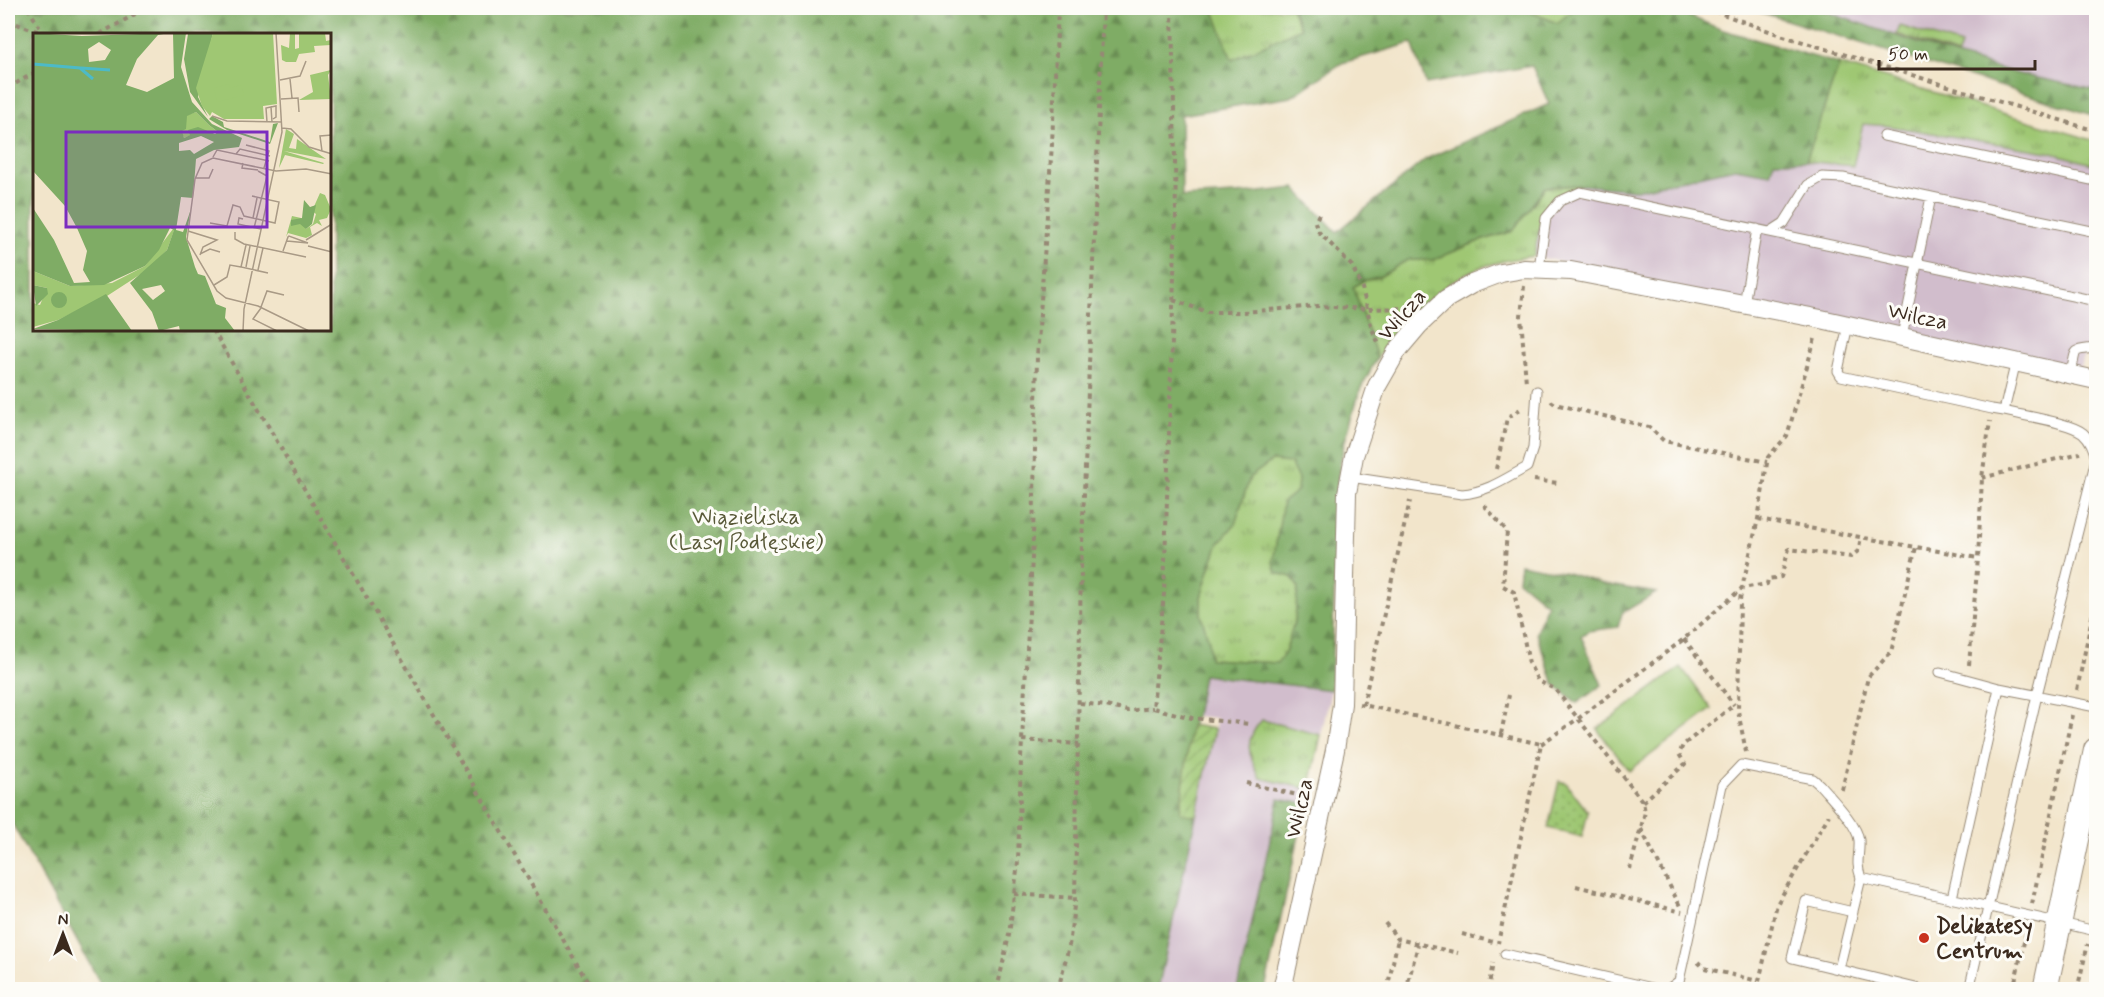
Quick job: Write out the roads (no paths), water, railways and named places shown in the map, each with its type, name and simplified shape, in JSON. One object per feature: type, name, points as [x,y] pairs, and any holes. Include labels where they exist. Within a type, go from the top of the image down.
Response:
[{"type":"street","name":"Wilcza","points":[[1282,990],[1335,750],[1342,704],[1347,493],[1350,477],[1362,428],[1377,386],[1392,360],[1419,325],[1439,306],[1472,284],[1501,273],[1539,268],[1571,271],[1744,304],[1819,326],[1848,325],[2097,380]]},
{"type":"street","points":[[2045,990],[2097,750]]},
{"type":"lane","points":[[1884,136],[2097,181]]},
{"type":"lane","points":[[1770,232],[1784,223],[1808,185],[1822,177],[1843,178],[2097,232]]},
{"type":"lane","points":[[1539,268],[1546,218],[1560,201],[1580,192],[2097,301]]},
{"type":"lane","points":[[1902,336],[1931,197]]},
{"type":"lane","points":[[1744,304],[1757,229]]},
{"type":"lane","points":[[1848,325],[1838,371],[1841,376],[2066,425],[2081,432],[2089,440],[2096,459],[2037,695],[1969,990]]},
{"type":"lane","points":[[2071,373],[2076,352],[2081,348],[2097,348]]},
{"type":"lane","points":[[2004,411],[2016,361]]},
{"type":"lane","points":[[1350,477],[1462,494],[1478,492],[1497,484],[1527,467],[1533,448],[1537,391]]},
{"type":"lane","points":[[1940,672],[1999,688],[2097,707]]},
{"type":"lane","points":[[1952,898],[1999,688]]},
{"type":"lane","points":[[1667,990],[1679,981],[1722,784],[1741,765],[1813,779],[1820,784],[1857,830],[1859,841],[1857,866],[1861,878],[1839,969]]},
{"type":"lane","points":[[1861,878],[2094,931]]},
{"type":"lane","points":[[1853,912],[1806,901],[1792,958],[1924,990]]},
{"type":"lane","points":[[1500,953],[1661,990]]},
{"type":"place","name":"Delikatesy Centrum","points":[[1924,938]]},
{"type":"park label","name":"Wiązieliska (Lasy Podłęskie)","points":[[746,528]]}]
